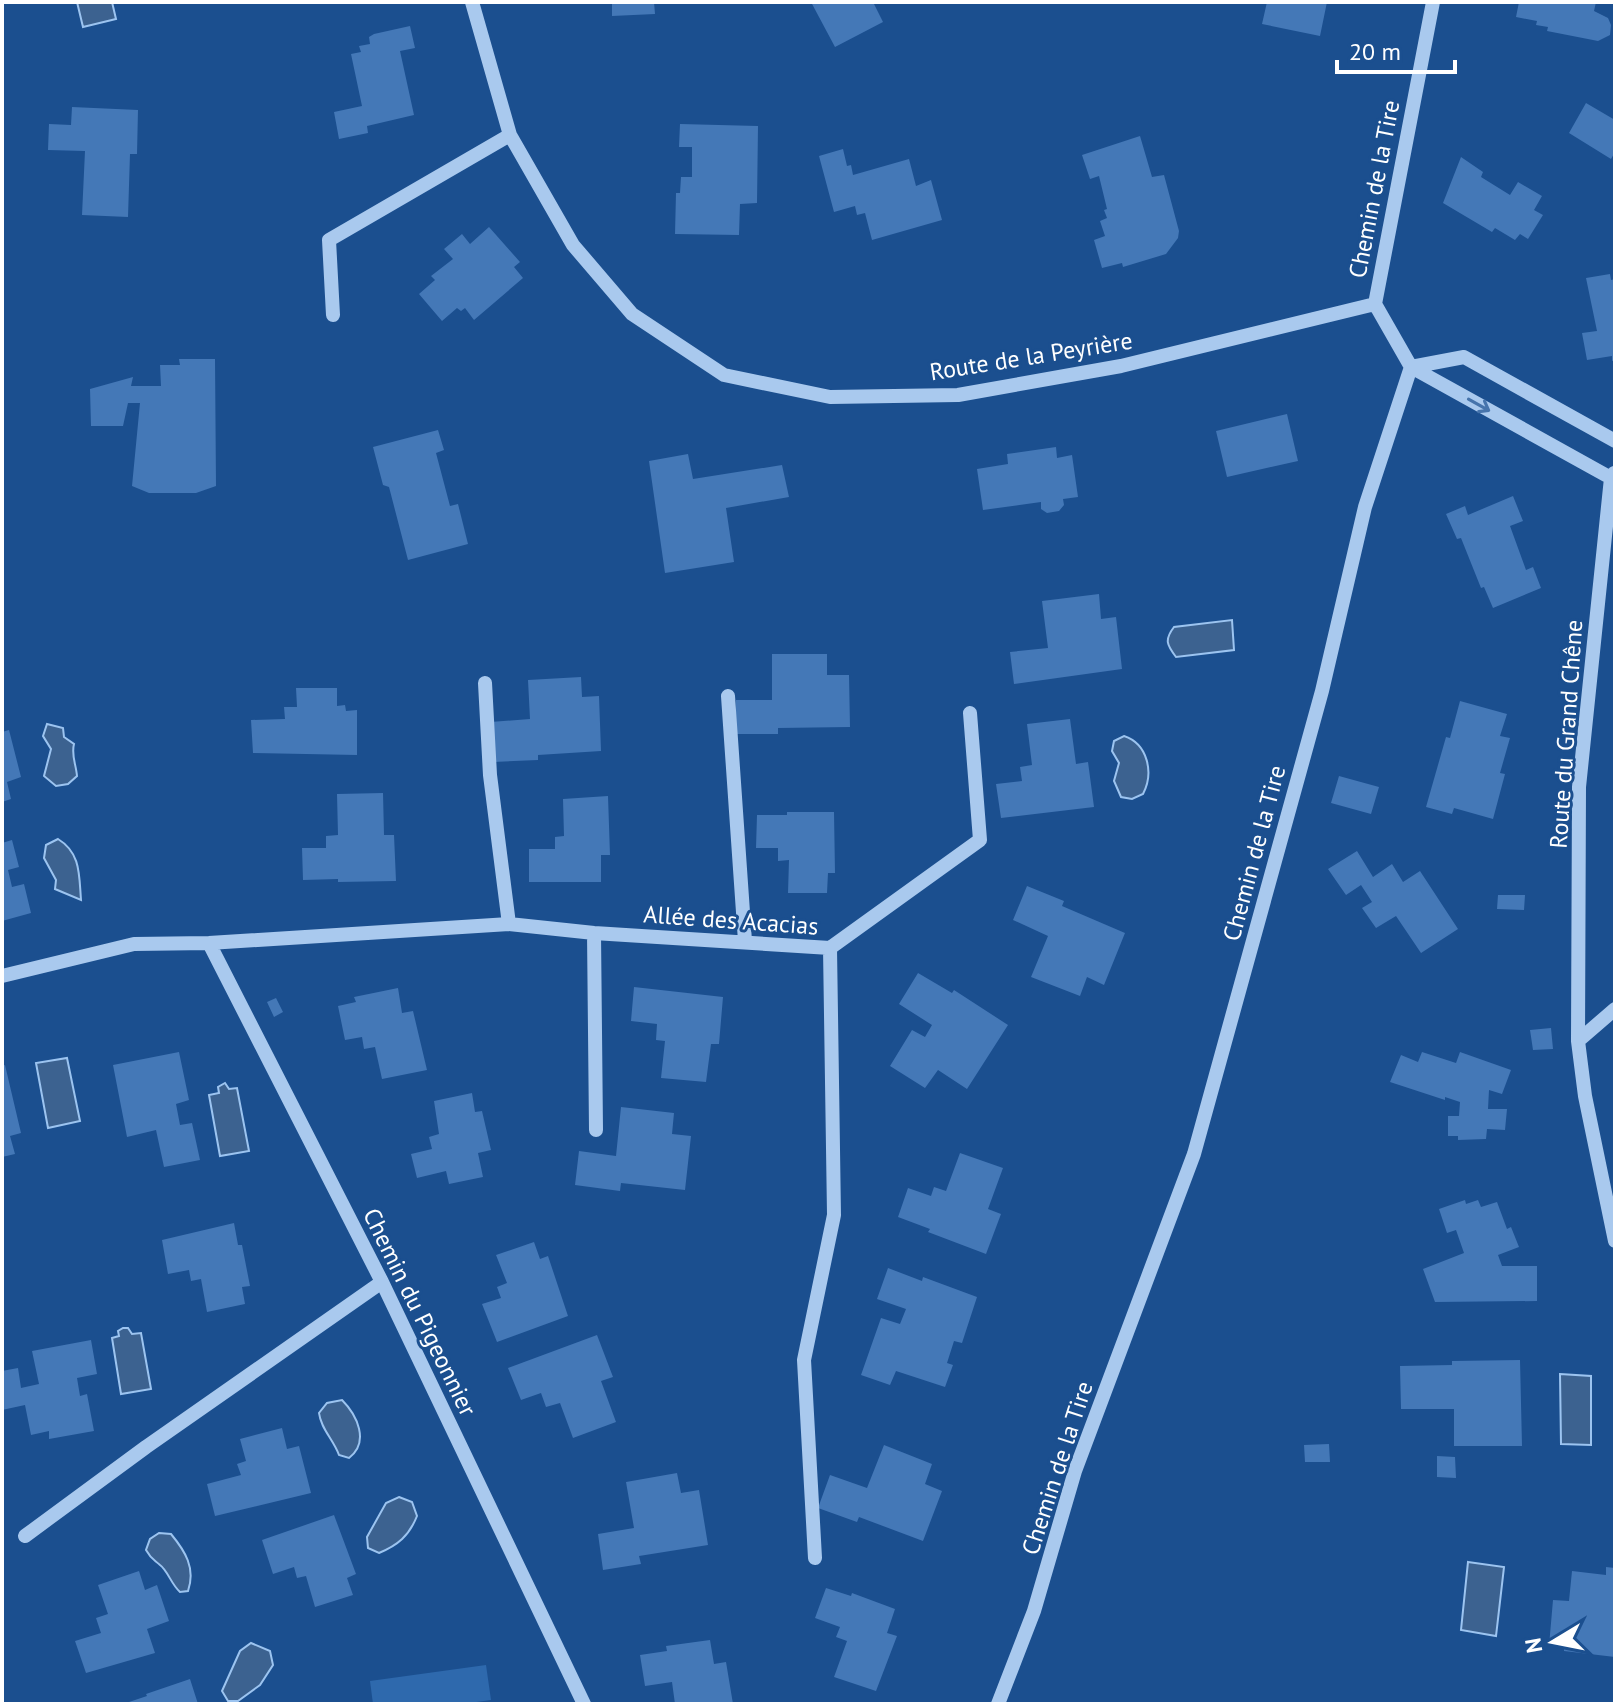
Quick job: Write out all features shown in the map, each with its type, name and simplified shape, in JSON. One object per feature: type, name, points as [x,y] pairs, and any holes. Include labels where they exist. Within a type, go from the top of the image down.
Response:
[{"type":"street","name":"Route de la Peyrière","points":[[472,2],[510,135],[573,245],[632,314],[724,375],[830,397],[958,395],[1121,366],[1375,304]]},
{"type":"street","name":"Chemin de la Tire","points":[[998,1704],[1034,1611],[1075,1471],[1194,1154],[1322,691],[1365,507],[1411,367],[1375,304],[1433,2]]},
{"type":"street","points":[[333,315],[329,240],[510,135]]},
{"type":"street","points":[[1411,367],[1464,357],[1615,441]]},
{"type":"street","points":[[1411,367],[1613,475]]},
{"type":"street","name":"Route du Grand Chêne","points":[[1613,475],[1579,787],[1578,1041],[1585,1096],[1615,1241]]},
{"type":"street","points":[[485,683],[490,775],[509,924]]},
{"type":"street","points":[[728,696],[745,941]]},
{"type":"street","points":[[830,948],[980,840],[970,713]]},
{"type":"street","name":"Allée des Acacias","points":[[2,976],[134,944],[209,943],[509,924],[594,933],[830,948],[834,1215],[804,1360],[815,1558]]},
{"type":"street","points":[[594,933],[596,1130]]},
{"type":"street","name":"Chemin du Pigeonnier","points":[[209,943],[382,1282],[584,1704]]},
{"type":"street","points":[[1578,1041],[1615,1009]]},
{"type":"street","points":[[25,1536],[382,1282]]},
{"type":"shaded area","points":[[77,2],[112,2],[116,19],[83,27]]},
{"type":"shaded area","points":[[1232,620],[1234,650],[1176,657],[1169,646],[1169,635],[1174,627]]},
{"type":"shaded area","points":[[47,724],[63,728],[64,737],[74,744],[77,776],[68,784],[56,786],[44,776],[51,749],[43,736]]},
{"type":"shaded area","points":[[1124,736],[1139,745],[1147,760],[1148,777],[1143,794],[1132,799],[1121,797],[1114,781],[1119,763],[1112,751],[1114,741]]},
{"type":"shaded area","points":[[58,839],[75,858],[81,900],[55,889],[56,880],[44,858],[46,845]]},
{"type":"shaded area","points":[[67,1058],[80,1121],[48,1128],[36,1063]]},
{"type":"shaded area","points":[[225,1083],[229,1089],[237,1088],[249,1151],[220,1156],[209,1095],[219,1093],[218,1087]]},
{"type":"shaded area","points":[[128,1328],[132,1334],[141,1333],[151,1389],[121,1394],[112,1338],[119,1336],[118,1331]]},
{"type":"shaded area","points":[[1560,1374],[1591,1376],[1591,1445],[1561,1444]]},
{"type":"shaded area","points":[[342,1400],[356,1421],[360,1437],[355,1452],[349,1458],[339,1455],[319,1413],[327,1403]]},
{"type":"shaded area","points":[[399,1497],[412,1502],[417,1516],[410,1529],[397,1543],[379,1553],[368,1548],[367,1537],[386,1503]]},
{"type":"shaded area","points":[[159,1533],[171,1534],[185,1553],[191,1575],[188,1591],[180,1592],[146,1550],[150,1539]]},
{"type":"shaded area","points":[[1468,1562],[1504,1567],[1496,1636],[1461,1630]]},
{"type":"shaded area","points":[[251,1643],[270,1651],[273,1665],[260,1685],[238,1701],[228,1701],[222,1691],[240,1651]]},
{"type":"shaded area","points":[[486,1665],[491,1700],[462,1704],[373,1704],[370,1681]]},
{"type":"building","points":[[612,2],[654,2],[655,14],[612,16]]},
{"type":"building","points":[[811,2],[873,2],[883,22],[835,47]]},
{"type":"building","points":[[1267,2],[1327,2],[1320,36],[1262,24]]},
{"type":"building","points":[[1519,2],[1596,2],[1594,11],[1608,18],[1610,35],[1598,41],[1547,31],[1548,27],[1536,25],[1537,21],[1516,17]]},
{"type":"building","points":[[410,26],[415,48],[400,51],[414,115],[367,126],[368,133],[339,139],[334,112],[362,106],[351,54],[361,52],[359,46],[370,44],[369,37],[374,34]]},
{"type":"building","points":[[1586,103],[1615,120],[1615,152],[1611,159],[1569,133]]},
{"type":"building","points":[[72,107],[138,110],[137,154],[130,154],[128,217],[82,215],[85,151],[48,150],[49,124],[71,125]]},
{"type":"building","points":[[680,124],[758,126],[757,203],[740,204],[739,235],[675,234],[676,193],[680,193],[681,177],[692,177],[692,147],[679,147]]},
{"type":"building","points":[[1140,136],[1152,177],[1164,175],[1179,231],[1178,238],[1166,254],[1123,267],[1122,263],[1102,268],[1094,240],[1105,236],[1100,221],[1107,218],[1104,210],[1107,209],[1099,176],[1090,179],[1082,155]]},
{"type":"building","points":[[843,149],[853,175],[909,159],[916,186],[931,180],[942,220],[872,240],[865,213],[857,215],[855,206],[834,212],[819,156]]},
{"type":"building","points":[[1461,157],[1483,172],[1481,177],[1510,195],[1518,182],[1542,196],[1534,210],[1543,215],[1528,239],[1520,234],[1515,240],[1495,228],[1492,232],[1443,203]]},
{"type":"building","points":[[489,227],[520,262],[514,267],[523,278],[474,320],[465,308],[461,311],[457,308],[442,321],[419,294],[435,280],[431,276],[453,259],[444,249],[462,234],[470,244]]},
{"type":"building","points":[[1610,274],[1611,280],[1615,279],[1615,360],[1612,361],[1612,356],[1587,360],[1582,333],[1597,331],[1586,278]]},
{"type":"building","points":[[179,359],[215,359],[216,486],[196,493],[149,493],[132,486],[140,403],[128,403],[123,426],[91,426],[90,389],[133,377],[131,386],[161,386],[160,365],[180,365]]},
{"type":"building","points":[[1287,414],[1298,461],[1227,477],[1216,431]]},
{"type":"building","points":[[438,430],[444,450],[436,453],[450,506],[458,504],[468,544],[408,560],[389,487],[383,485],[373,447]]},
{"type":"building","points":[[1056,447],[1057,458],[1072,455],[1078,497],[1063,499],[1064,505],[1059,511],[1047,513],[1041,509],[1041,502],[983,510],[977,469],[1008,464],[1007,454]]},
{"type":"building","points":[[688,454],[693,479],[782,465],[789,497],[726,508],[734,562],[665,573],[649,461]]},
{"type":"building","points":[[1513,496],[1523,521],[1510,526],[1526,570],[1533,567],[1541,588],[1493,608],[1484,587],[1481,588],[1461,538],[1457,539],[1446,514],[1465,506],[1468,515]]},
{"type":"building","points":[[1099,594],[1101,619],[1116,617],[1122,669],[1014,684],[1010,652],[1048,648],[1042,601]]},
{"type":"building","points":[[772,654],[827,654],[827,675],[849,675],[850,727],[778,728],[778,734],[736,734],[736,700],[772,700]]},
{"type":"building","points":[[581,677],[582,697],[599,696],[601,751],[538,755],[538,760],[493,762],[490,722],[530,719],[528,680]]},
{"type":"building","points":[[296,688],[337,688],[337,706],[345,705],[346,711],[357,710],[357,755],[253,753],[251,720],[285,719],[284,707],[297,707]]},
{"type":"building","points":[[1460,701],[1507,714],[1500,736],[1510,738],[1500,773],[1505,774],[1493,819],[1454,808],[1452,814],[1426,807]]},
{"type":"building","points":[[1070,719],[1076,764],[1088,762],[1094,807],[1001,818],[996,784],[1022,781],[1020,767],[1032,765],[1027,724]]},
{"type":"building","points":[[9,730],[21,777],[7,782],[11,799],[2,802],[2,732]]},
{"type":"building","points":[[1339,776],[1379,787],[1371,814],[1331,803]]},
{"type":"building","points":[[383,793],[384,835],[394,835],[396,881],[303,880],[302,848],[326,848],[326,836],[338,835],[337,794]]},
{"type":"building","points":[[608,796],[610,855],[601,855],[601,882],[529,882],[529,849],[555,849],[555,837],[564,836],[563,799]]},
{"type":"building","points":[[787,812],[834,812],[835,873],[828,873],[827,893],[788,893],[789,860],[778,861],[778,848],[756,848],[757,815],[787,815]]},
{"type":"building","points":[[12,840],[19,867],[8,870],[12,887],[24,884],[31,913],[2,921],[2,843]]},
{"type":"building","points":[[1357,851],[1373,877],[1392,864],[1403,882],[1420,871],[1458,929],[1421,953],[1396,916],[1376,928],[1362,908],[1372,902],[1361,885],[1346,895],[1328,869]]},
{"type":"building","points":[[1027,886],[1064,901],[1062,906],[1125,933],[1104,985],[1087,977],[1080,996],[1031,977],[1048,936],[1013,920]]},
{"type":"building","points":[[1498,895],[1525,895],[1524,910],[1497,909]]},
{"type":"building","points":[[918,973],[952,993],[954,990],[1008,1025],[967,1089],[938,1070],[925,1088],[890,1066],[912,1030],[925,1037],[932,1025],[899,1004]]},
{"type":"building","points":[[634,987],[723,997],[719,1044],[711,1044],[706,1082],[661,1078],[665,1041],[656,1040],[657,1024],[631,1021]]},
{"type":"building","points":[[398,988],[402,1013],[413,1011],[427,1070],[382,1079],[375,1047],[364,1049],[362,1037],[345,1040],[338,1006],[356,1002],[354,997]]},
{"type":"building","points":[[276,998],[283,1012],[274,1017],[267,1002]]},
{"type":"building","points":[[1551,1028],[1553,1049],[1533,1050],[1530,1030]]},
{"type":"building","points":[[179,1052],[189,1100],[176,1104],[180,1125],[192,1123],[200,1160],[164,1167],[156,1130],[127,1137],[113,1065]]},
{"type":"building","points":[[1422,1052],[1456,1063],[1460,1052],[1511,1070],[1502,1094],[1489,1090],[1488,1109],[1507,1109],[1505,1130],[1487,1129],[1486,1139],[1458,1140],[1458,1136],[1448,1136],[1448,1116],[1459,1116],[1460,1102],[1390,1082],[1401,1055],[1418,1062]]},
{"type":"building","points":[[5,1065],[21,1133],[10,1136],[15,1154],[2,1157],[2,1066]]},
{"type":"building","points":[[472,1093],[475,1112],[482,1111],[491,1150],[478,1153],[483,1177],[449,1184],[446,1171],[417,1178],[411,1154],[432,1149],[429,1137],[439,1134],[434,1101]]},
{"type":"building","points":[[621,1107],[674,1113],[672,1134],[691,1136],[685,1190],[621,1183],[620,1191],[575,1185],[579,1151],[616,1156]]},
{"type":"building","points":[[960,1153],[1003,1168],[988,1209],[1001,1214],[986,1254],[898,1217],[908,1188],[931,1196],[934,1187],[946,1191]]},
{"type":"building","points":[[1465,1200],[1466,1204],[1478,1200],[1481,1207],[1497,1202],[1507,1229],[1511,1227],[1519,1247],[1498,1255],[1502,1266],[1537,1266],[1537,1301],[1435,1302],[1423,1269],[1464,1253],[1456,1230],[1447,1233],[1439,1209]]},
{"type":"building","points":[[234,1223],[250,1286],[242,1287],[245,1304],[207,1312],[201,1279],[191,1281],[189,1270],[168,1274],[162,1240]]},
{"type":"building","points":[[534,1242],[540,1259],[548,1256],[568,1316],[497,1342],[482,1304],[501,1298],[497,1287],[507,1283],[496,1255]]},
{"type":"building","points":[[888,1268],[977,1297],[962,1343],[954,1341],[947,1363],[953,1365],[945,1387],[896,1371],[890,1385],[861,1375],[881,1318],[900,1324],[906,1309],[877,1299]]},
{"type":"building","points":[[597,1335],[613,1377],[601,1381],[616,1422],[573,1438],[560,1403],[546,1407],[541,1393],[521,1400],[508,1368]]},
{"type":"building","points":[[91,1340],[97,1374],[77,1378],[80,1396],[87,1394],[94,1431],[49,1439],[49,1431],[31,1435],[25,1405],[2,1410],[2,1371],[18,1368],[21,1388],[39,1384],[32,1351]]},
{"type":"building","points":[[1520,1360],[1522,1446],[1454,1446],[1454,1409],[1401,1409],[1400,1366]]},
{"type":"building","points":[[282,1428],[287,1449],[299,1446],[311,1493],[215,1516],[207,1484],[241,1475],[237,1464],[246,1461],[240,1439]]},
{"type":"building","points":[[1329,1444],[1330,1462],[1305,1462],[1304,1445]]},
{"type":"building","points":[[884,1445],[932,1464],[925,1484],[942,1491],[923,1541],[859,1517],[857,1522],[818,1508],[830,1475],[867,1488]]},
{"type":"building","points":[[1437,1456],[1455,1457],[1456,1478],[1437,1477]]},
{"type":"building","points":[[677,1473],[681,1493],[699,1490],[708,1545],[639,1556],[641,1564],[603,1570],[598,1534],[634,1528],[626,1482]]},
{"type":"building","points":[[334,1515],[356,1574],[347,1578],[353,1595],[315,1607],[306,1576],[297,1578],[294,1567],[273,1574],[262,1540]]},
{"type":"building","points":[[1606,1567],[1615,1568],[1615,1657],[1564,1651],[1564,1647],[1549,1646],[1553,1600],[1569,1601],[1572,1571],[1606,1575]]},
{"type":"building","points":[[139,1571],[145,1590],[157,1585],[169,1621],[147,1629],[155,1653],[86,1673],[75,1641],[101,1633],[96,1618],[108,1614],[98,1585]]},
{"type":"building","points":[[826,1588],[851,1596],[852,1593],[895,1609],[887,1633],[897,1636],[876,1691],[834,1677],[847,1641],[836,1637],[840,1627],[815,1618]]},
{"type":"building","points":[[710,1640],[714,1664],[726,1662],[733,1704],[675,1704],[672,1682],[645,1686],[640,1655],[667,1651],[666,1646]]},
{"type":"building","points":[[190,1679],[198,1704],[123,1704],[146,1694]]}]
